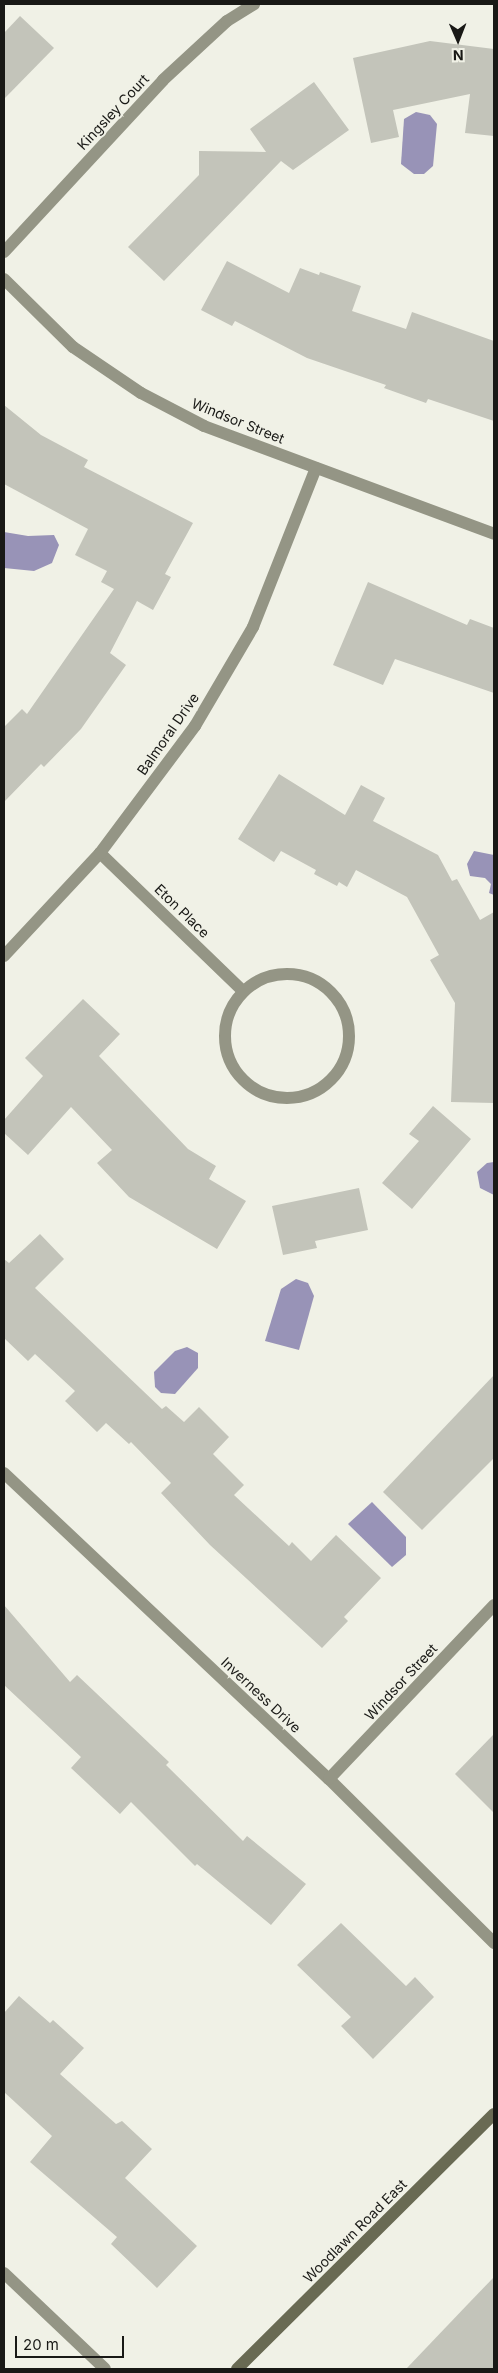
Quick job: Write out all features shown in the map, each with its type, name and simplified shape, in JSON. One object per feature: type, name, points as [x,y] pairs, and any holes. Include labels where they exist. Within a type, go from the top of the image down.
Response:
[{"type":"main road","name":"Woodlawn Road East","points":[[237,2369],[494,2114]]},
{"type":"street","name":"Kingsley Court","points":[[4,252],[163,80],[227,21],[254,4]]},
{"type":"street","name":"Windsor Street","points":[[4,279],[73,347],[142,393],[204,426],[494,534]]},
{"type":"street","name":"Balmoral Drive","points":[[4,956],[100,853],[195,726],[253,627],[316,468]]},
{"type":"street","name":"Eton Place","points":[[100,853],[243,991]]},
{"type":"street","points":[[282,974],[304,976],[323,986],[337,999],[346,1017],[349,1036],[346,1055],[338,1073],[315,1091],[287,1098],[267,1095],[250,1086],[235,1070],[226,1051],[224,1030],[230,1008],[243,991],[261,979],[282,974]]},
{"type":"street","name":"Inverness Drive","points":[[4,1473],[329,1779],[494,1943]]},
{"type":"street","name":"Windsor Street","points":[[329,1779],[494,1605]]},
{"type":"street","points":[[4,2273],[105,2369]]},
{"type":"shaded area","points":[[416,112],[430,115],[437,124],[433,166],[424,174],[414,174],[401,164],[404,119]]},
{"type":"shaded area","points":[[4,532],[28,536],[54,535],[59,545],[52,563],[34,571],[4,568]]},
{"type":"shaded area","points":[[474,851],[494,855],[494,895],[489,893],[491,884],[485,878],[470,876],[467,864]]},
{"type":"shaded area","points":[[494,1162],[494,1195],[480,1188],[477,1172],[487,1163]]},
{"type":"shaded area","points":[[296,1279],[308,1283],[314,1296],[299,1350],[265,1341],[281,1289]]},
{"type":"shaded area","points":[[187,1347],[198,1353],[198,1368],[175,1394],[161,1393],[155,1387],[154,1372],[175,1351]]},
{"type":"shaded area","points":[[372,1502],[406,1537],[406,1555],[392,1567],[348,1524]]},
{"type":"building","points":[[20,16],[54,48],[4,99],[4,33]]},
{"type":"building","points":[[430,41],[494,49],[494,136],[465,133],[470,94],[393,110],[399,137],[371,143],[353,58]]},
{"type":"building","points":[[314,82],[349,130],[293,170],[281,161],[164,281],[128,247],[199,175],[199,151],[266,152],[250,129]]},
{"type":"building","points":[[227,261],[289,293],[300,268],[319,275],[320,272],[361,286],[352,311],[406,329],[412,312],[494,341],[494,421],[428,399],[426,403],[384,388],[386,385],[307,358],[235,321],[232,326],[201,310]]},
{"type":"building","points":[[4,405],[41,435],[88,460],[84,467],[193,523],[165,574],[171,577],[153,610],[137,601],[110,653],[126,665],[81,729],[44,767],[41,764],[4,802],[4,727],[22,709],[27,714],[114,589],[101,582],[107,571],[75,555],[88,529],[4,484]]},
{"type":"building","points":[[368,582],[467,625],[470,619],[494,628],[494,693],[395,659],[383,685],[333,665]]},
{"type":"building","points":[[279,774],[345,815],[361,785],[385,798],[373,821],[438,855],[452,881],[457,879],[480,920],[494,912],[494,1103],[451,1102],[455,1003],[430,960],[439,955],[407,897],[356,870],[347,887],[339,882],[337,886],[314,874],[316,870],[281,851],[274,862],[238,839]]},
{"type":"building","points":[[83,999],[120,1034],[99,1056],[188,1149],[216,1166],[209,1179],[246,1201],[217,1249],[129,1197],[97,1163],[112,1150],[71,1107],[28,1155],[4,1133],[4,1120],[43,1076],[25,1058]]},
{"type":"building","points":[[433,1106],[471,1139],[412,1209],[382,1183],[419,1141],[409,1134]]},
{"type":"building","points":[[359,1188],[368,1230],[315,1241],[317,1248],[283,1255],[272,1206]]},
{"type":"building","points":[[40,1234],[64,1259],[35,1288],[162,1409],[166,1406],[184,1422],[199,1407],[229,1437],[213,1454],[244,1485],[234,1495],[289,1546],[292,1542],[311,1561],[336,1535],[381,1578],[344,1617],[348,1621],[322,1648],[210,1545],[161,1493],[171,1483],[131,1442],[129,1444],[106,1423],[97,1432],[65,1401],[75,1391],[35,1354],[28,1361],[4,1338],[4,1259],[9,1263]]},
{"type":"building","points":[[494,1375],[494,1458],[422,1530],[383,1492]]},
{"type":"building","points":[[4,1605],[70,1682],[77,1675],[169,1762],[166,1765],[243,1841],[247,1836],[306,1884],[271,1925],[197,1864],[195,1866],[131,1802],[120,1814],[71,1768],[81,1757],[4,1685]]},
{"type":"building","points":[[494,1734],[494,1813],[455,1774]]},
{"type":"building","points":[[341,1923],[406,1986],[415,1977],[434,1997],[373,2059],[341,2026],[351,2017],[297,1965]]},
{"type":"building","points":[[19,1996],[50,2023],[53,2020],[84,2048],[60,2074],[116,2124],[122,2121],[152,2149],[125,2178],[197,2246],[157,2288],[111,2244],[117,2237],[30,2162],[52,2136],[4,2092],[4,2013]]},
{"type":"building","points":[[494,2277],[494,2369],[406,2369],[468,2304]]}]
